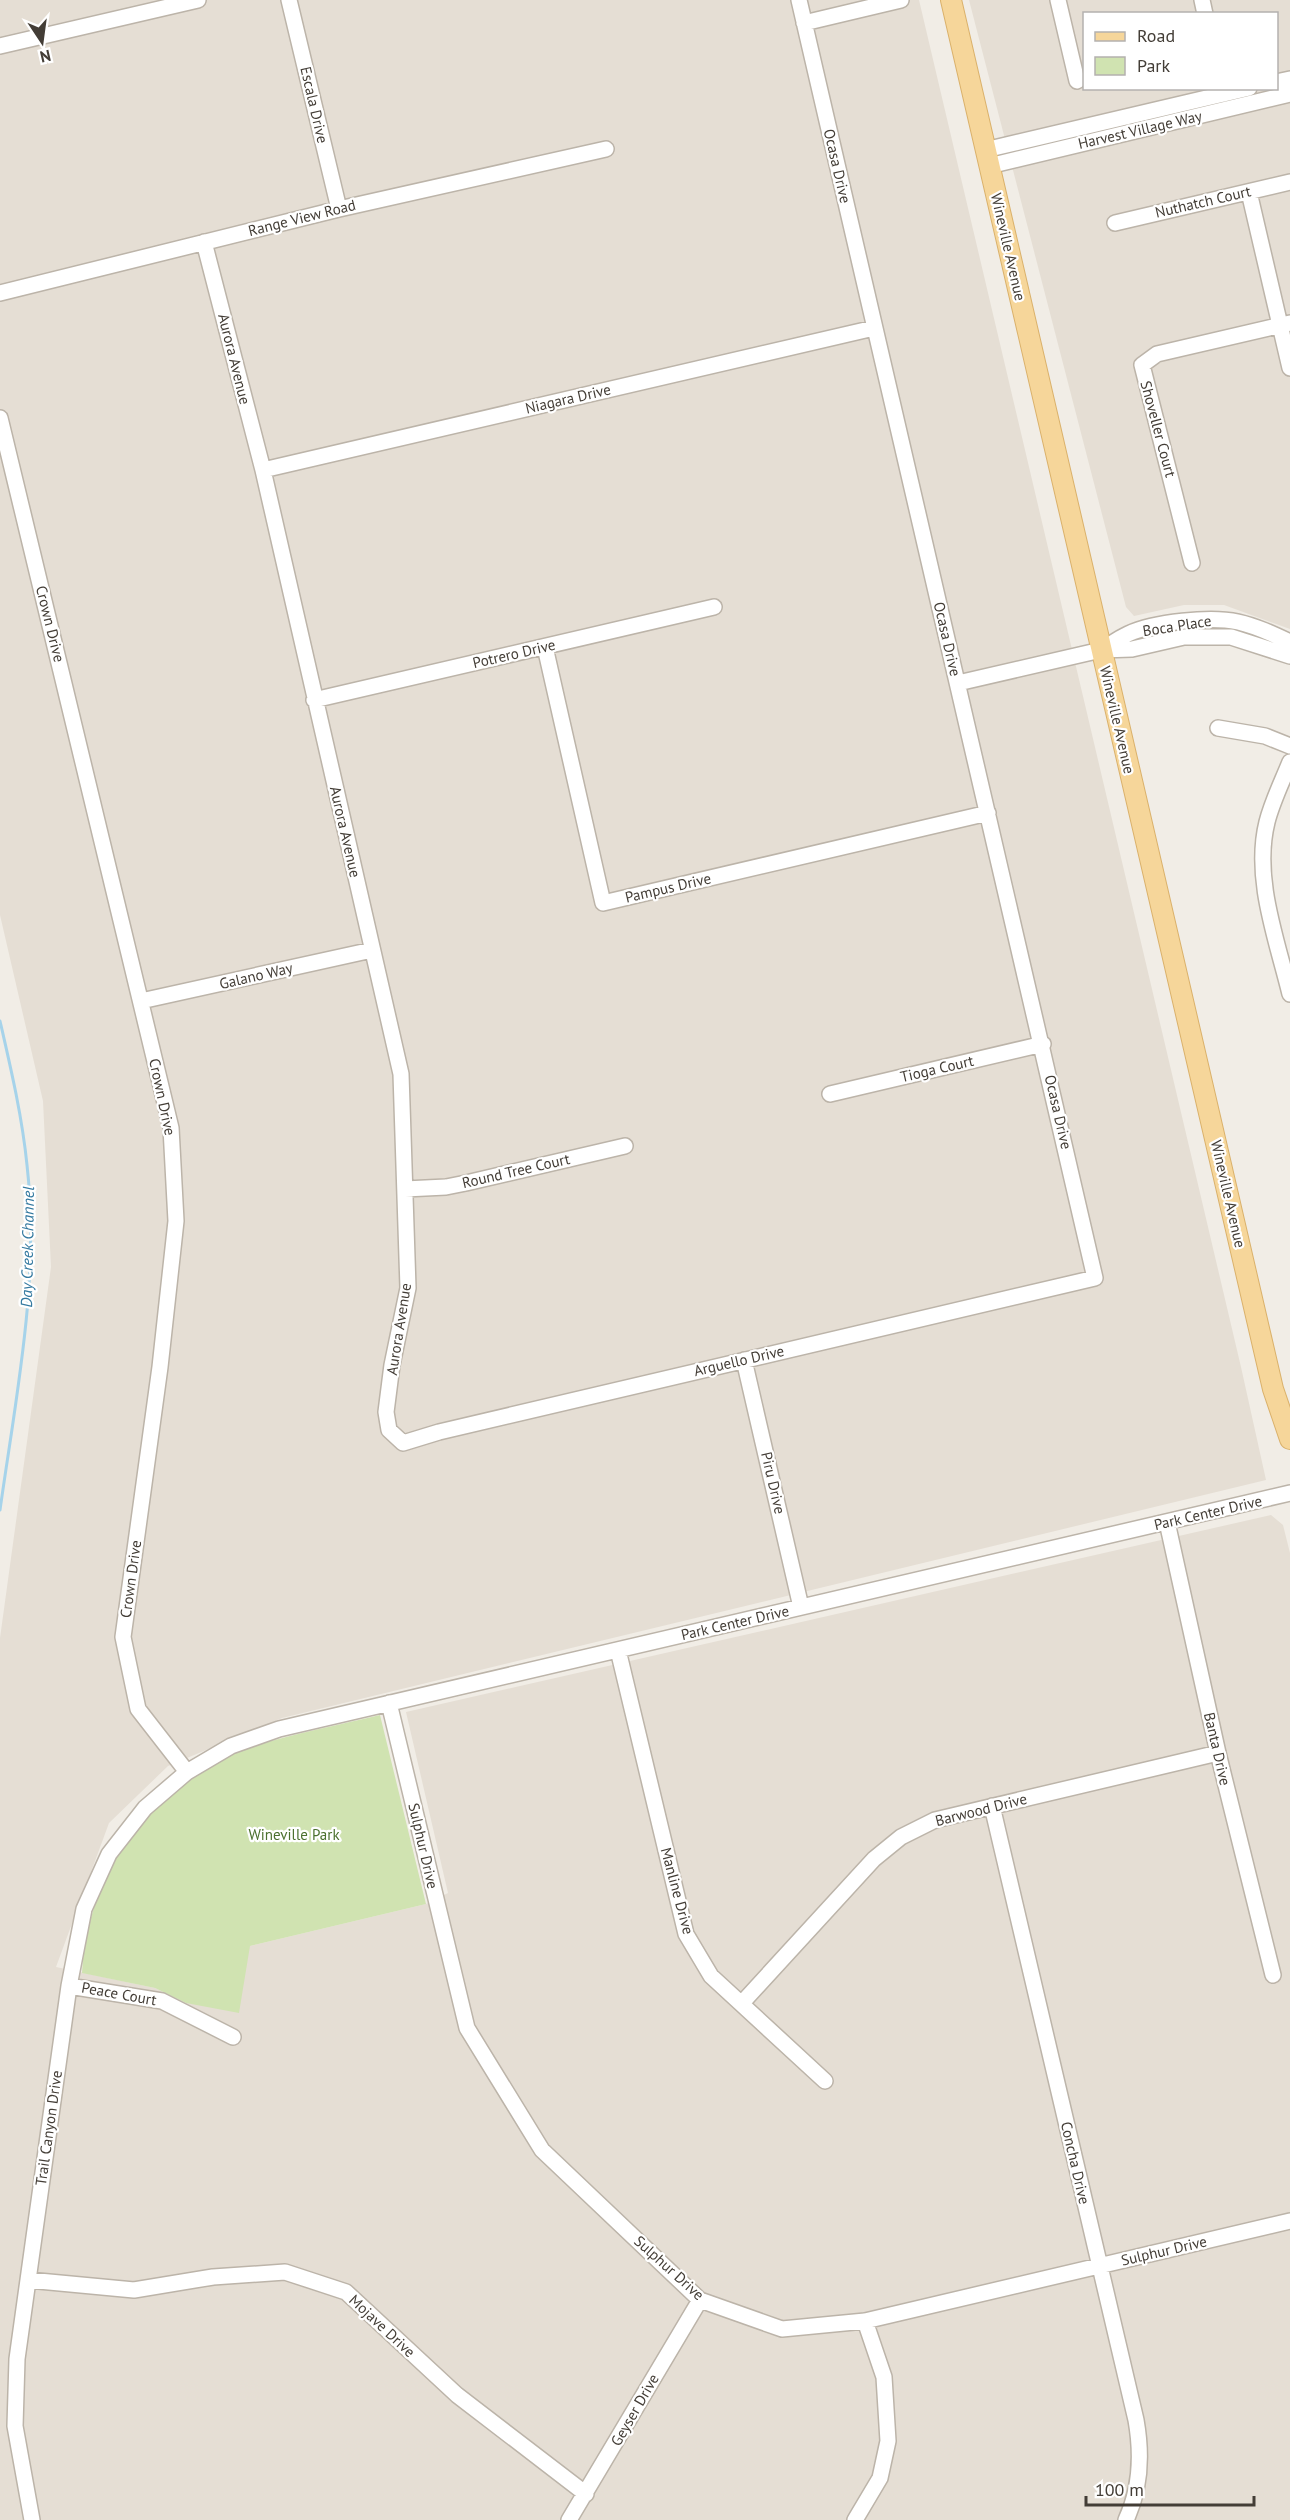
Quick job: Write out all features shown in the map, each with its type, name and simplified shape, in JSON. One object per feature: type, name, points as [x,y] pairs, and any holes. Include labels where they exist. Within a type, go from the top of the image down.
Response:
[{"type":"main road","name":"Wineville Avenue","points":[[951,0],[1274,1389],[1290,1439]]},
{"type":"street","points":[[0,46],[198,0]]},
{"type":"street","name":"Escala Drive","points":[[289,0],[339,209]]},
{"type":"street","name":"Ocasa Drive","points":[[799,0],[1043,1044],[1095,1278]]},
{"type":"street","points":[[804,23],[901,0]]},
{"type":"street","points":[[1058,0],[1077,81]]},
{"type":"street","name":"Harvest Village Way","points":[[987,158],[1226,97],[1244,90]]},
{"type":"street","name":"Harvest Village Way","points":[[1226,97],[1290,94]]},
{"type":"street","name":"Range View Road","points":[[0,292],[339,209],[606,149]]},
{"type":"street","name":"Nuthatch Court","points":[[1115,223],[1290,182]]},
{"type":"street","points":[[1249,192],[1285,324],[1290,368]]},
{"type":"street","name":"Aurora Avenue","points":[[204,242],[263,470],[401,1074],[408,1288],[392,1365],[386,1412],[389,1430]]},
{"type":"street","name":"Shoveller Court","points":[[1192,563],[1142,365],[1157,354],[1285,324]]},
{"type":"street","name":"Niagara Drive","points":[[263,470],[874,328]]},
{"type":"street","name":"Crown Drive","points":[[0,418],[171,1128],[176,1221],[160,1367],[123,1637],[138,1709],[187,1772]]},
{"type":"street","name":"Potrero Drive","points":[[314,700],[714,607]]},
{"type":"street","name":"Boca Place","points":[[1101,650],[1130,633],[1196,620],[1221,619],[1237,622],[1257,627],[1290,642]]},
{"type":"street","name":"Boca Place","points":[[958,683],[1101,650],[1132,649],[1184,637],[1207,635],[1252,642],[1290,656]]},
{"type":"street","name":"Pampus Drive","points":[[545,647],[603,903],[988,813]]},
{"type":"street","points":[[1218,728],[1265,736],[1290,746]]},
{"type":"street","points":[[1290,762],[1267,823],[1263,852],[1264,881],[1288,974],[1290,994]]},
{"type":"street","name":"Galano Way","points":[[141,1001],[372,950]]},
{"type":"street","name":"Tioga Court","points":[[830,1095],[1043,1044]]},
{"type":"street","name":"Round Tree Court","points":[[405,1189],[466,1184],[625,1146]]},
{"type":"street","name":"Arguello Drive","points":[[389,1430],[403,1443],[439,1432],[1095,1278]]},
{"type":"street","name":"Piru Drive","points":[[744,1360],[801,1607]]},
{"type":"street","name":"Park Center Drive","points":[[187,1772],[231,1746],[279,1729],[1290,1493]]},
{"type":"street","name":"Banta Drive","points":[[1167,1522],[1218,1753],[1273,1975]]},
{"type":"street","name":"Manline Drive","points":[[618,1650],[682,1923],[700,1961],[711,1976],[825,2081]]},
{"type":"street","name":"Sulphur Drive","points":[[389,1703],[467,2028],[542,2150],[700,2300],[782,2329],[865,2320],[1290,2221]]},
{"type":"street","name":"Barwood Drive","points":[[742,2003],[874,1859],[901,1837],[935,1820],[1218,1753]]},
{"type":"street","name":"Trail Canyon Drive","points":[[32,2520],[15,2426],[17,2359],[69,1986],[84,1908],[109,1854],[145,1808],[187,1772]]},
{"type":"street","name":"Concha Drive","points":[[992,1806],[1140,2442],[1136,2493],[1126,2520]]},
{"type":"street","name":"Peace Court","points":[[69,1986],[162,2001],[233,2037]]},
{"type":"street","name":"Mojave Drive","points":[[28,2280],[134,2290],[213,2277],[285,2272],[346,2292],[458,2396],[586,2494]]},
{"type":"street","name":"Geyser Drive","points":[[569,2520],[700,2300]]},
{"type":"street","points":[[855,2520],[879,2478],[888,2441],[884,2377],[865,2320]]},
{"type":"shaded area","points":[[0,0],[919,0],[1266,1480],[282,1718],[168,1766],[109,1823],[56,1967],[155,1988],[186,2003],[250,1946],[426,1904],[448,1893],[406,1712],[1271,1515],[1283,1525],[1290,1553],[1290,2520],[0,2520],[0,1638],[51,1267],[43,1101],[0,915]]},
{"type":"shaded area","points":[[969,0],[1290,0],[1290,629],[1224,605],[1184,605],[1134,616],[1126,607]]},
{"type":"green space","name":"Wineville Park","points":[[380,1715],[426,1904],[250,1946],[239,2013],[186,2003],[155,1988],[82,1973],[85,1945],[100,1891],[126,1842],[142,1820],[162,1800],[209,1763],[250,1747]]},
{"type":"waterway","name":"Day Creek Channel","points":[[0,1021],[25,1147],[31,1251],[19,1381],[0,1510]]}]
